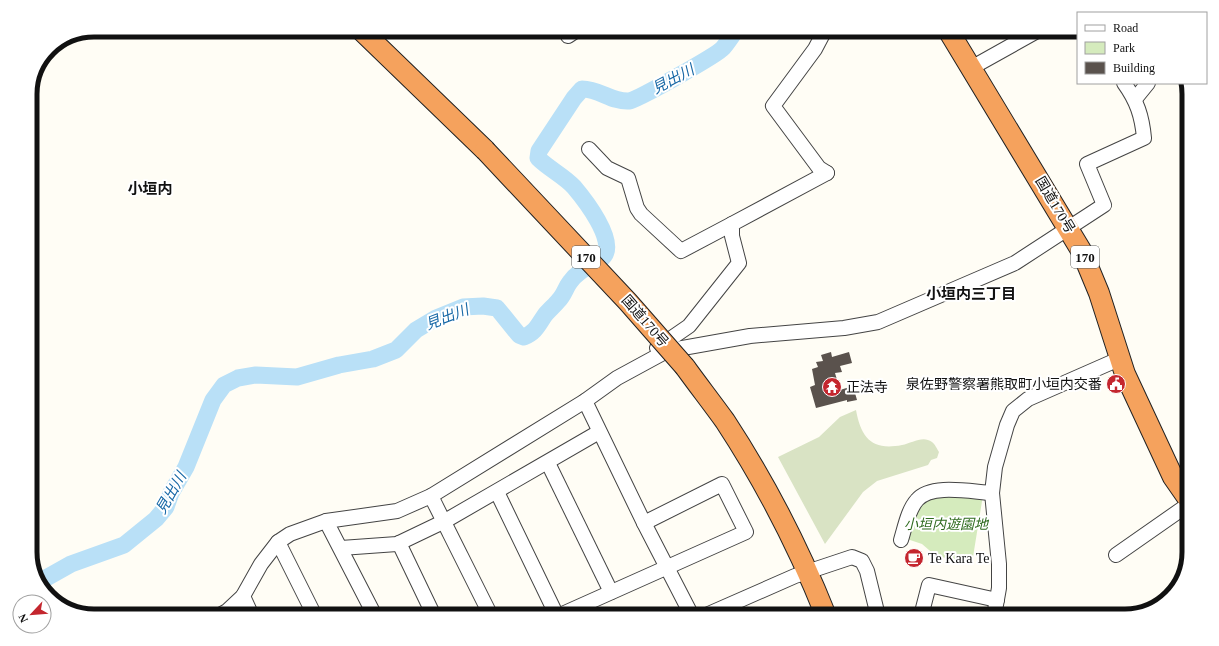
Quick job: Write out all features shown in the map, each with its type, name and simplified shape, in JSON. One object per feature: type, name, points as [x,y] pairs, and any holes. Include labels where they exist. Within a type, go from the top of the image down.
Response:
[{"type":"highway","name":"国道170号","points":[[369,37],[485,150],[628,302],[685,367],[724,421],[755,472],[808,572],[823,609]]},
{"type":"highway","name":"国道170号","points":[[373,37],[404,70]]},
{"type":"highway","name":"国道170号","points":[[952,37],[1068,228],[1090,270],[1119,359],[1166,464],[1182,484]]},
{"type":"street","points":[[589,149],[607,168],[628,178],[637,208],[641,214],[681,251],[827,173],[819,168],[773,106],[816,49],[822,37]]},
{"type":"street","points":[[971,68],[1026,37]]},
{"type":"street","points":[[227,609],[243,596],[261,564],[278,542],[290,534],[326,521],[397,511],[431,496],[644,362],[677,348],[750,336],[844,328],[878,322],[1015,263],[1104,205],[1087,164],[1144,138],[1135,99],[1125,84]]},
{"type":"street","points":[[1135,99],[1147,84]]},
{"type":"street","points":[[644,362],[657,348],[689,326],[739,263],[732,236],[732,224]]},
{"type":"street","points":[[995,609],[1000,564],[992,493],[995,467],[1007,425],[1013,412],[1020,404],[1028,399],[1119,359]]},
{"type":"street","points":[[584,401],[689,609]]},
{"type":"street","points":[[341,548],[399,543],[445,522],[599,432]]},
{"type":"street","points":[[548,463],[611,592]]},
{"type":"street","points":[[573,609],[746,532],[722,484],[644,523]]},
{"type":"street","points":[[901,540],[910,512],[918,499],[925,494],[935,490],[992,493]]},
{"type":"street","points":[[497,492],[554,609]]},
{"type":"street","points":[[431,496],[488,609]]},
{"type":"street","points":[[1116,555],[1182,509]]},
{"type":"street","points":[[326,521],[372,609]]},
{"type":"street","points":[[278,542],[311,609]]},
{"type":"street","points":[[399,543],[431,609]]},
{"type":"street","points":[[720,609],[795,576],[852,557],[862,561],[867,571],[876,609]]},
{"type":"street","points":[[924,609],[929,585],[997,600]]},
{"type":"street","points":[[243,596],[249,609]]},
{"type":"green space","points":[[856,410],[858,420],[865,435],[876,444],[883,446],[902,445],[925,439],[933,443],[939,452],[937,458],[931,460],[928,465],[877,481],[863,492],[825,544],[778,457],[819,437],[840,417]]},
{"type":"green space","name":"小垣内遊園地","points":[[934,493],[983,495],[973,557],[969,559],[957,560],[936,556],[922,544],[904,538],[914,510]]},
{"type":"building","points":[[831,352],[832,357],[849,352],[852,363],[840,366],[842,372],[835,373],[840,390],[853,386],[857,400],[847,402],[847,400],[816,408],[810,387],[815,385],[812,369],[818,367],[816,362],[823,361],[821,355]]},
{"type":"waterway","name":"見出川","points":[[44,579],[71,564],[124,545],[156,519],[166,507],[171,493],[186,467],[213,400],[224,385],[238,378],[256,375],[297,377],[339,365],[373,359],[396,350],[416,330],[436,318],[463,307],[483,306],[497,308],[519,335],[524,337],[531,333],[561,298],[574,277],[601,260],[607,249],[606,240],[598,220],[585,201],[570,183],[538,158],[539,151],[574,98],[582,89],[594,91],[617,100],[629,101],[635,99],[677,77],[718,52],[731,37]]},
{"type":"place","name":"泉佐野警察署熊取町小垣内交番","points":[[1116,384]]},
{"type":"place","name":"正法寺","points":[[832,387]]},
{"type":"place","name":"Te Kara Te","points":[[914,558]]},
{"type":"district","name":"小垣内","points":[[150,189]]},
{"type":"district","name":"小垣内三丁目","points":[[971,294]]}]
